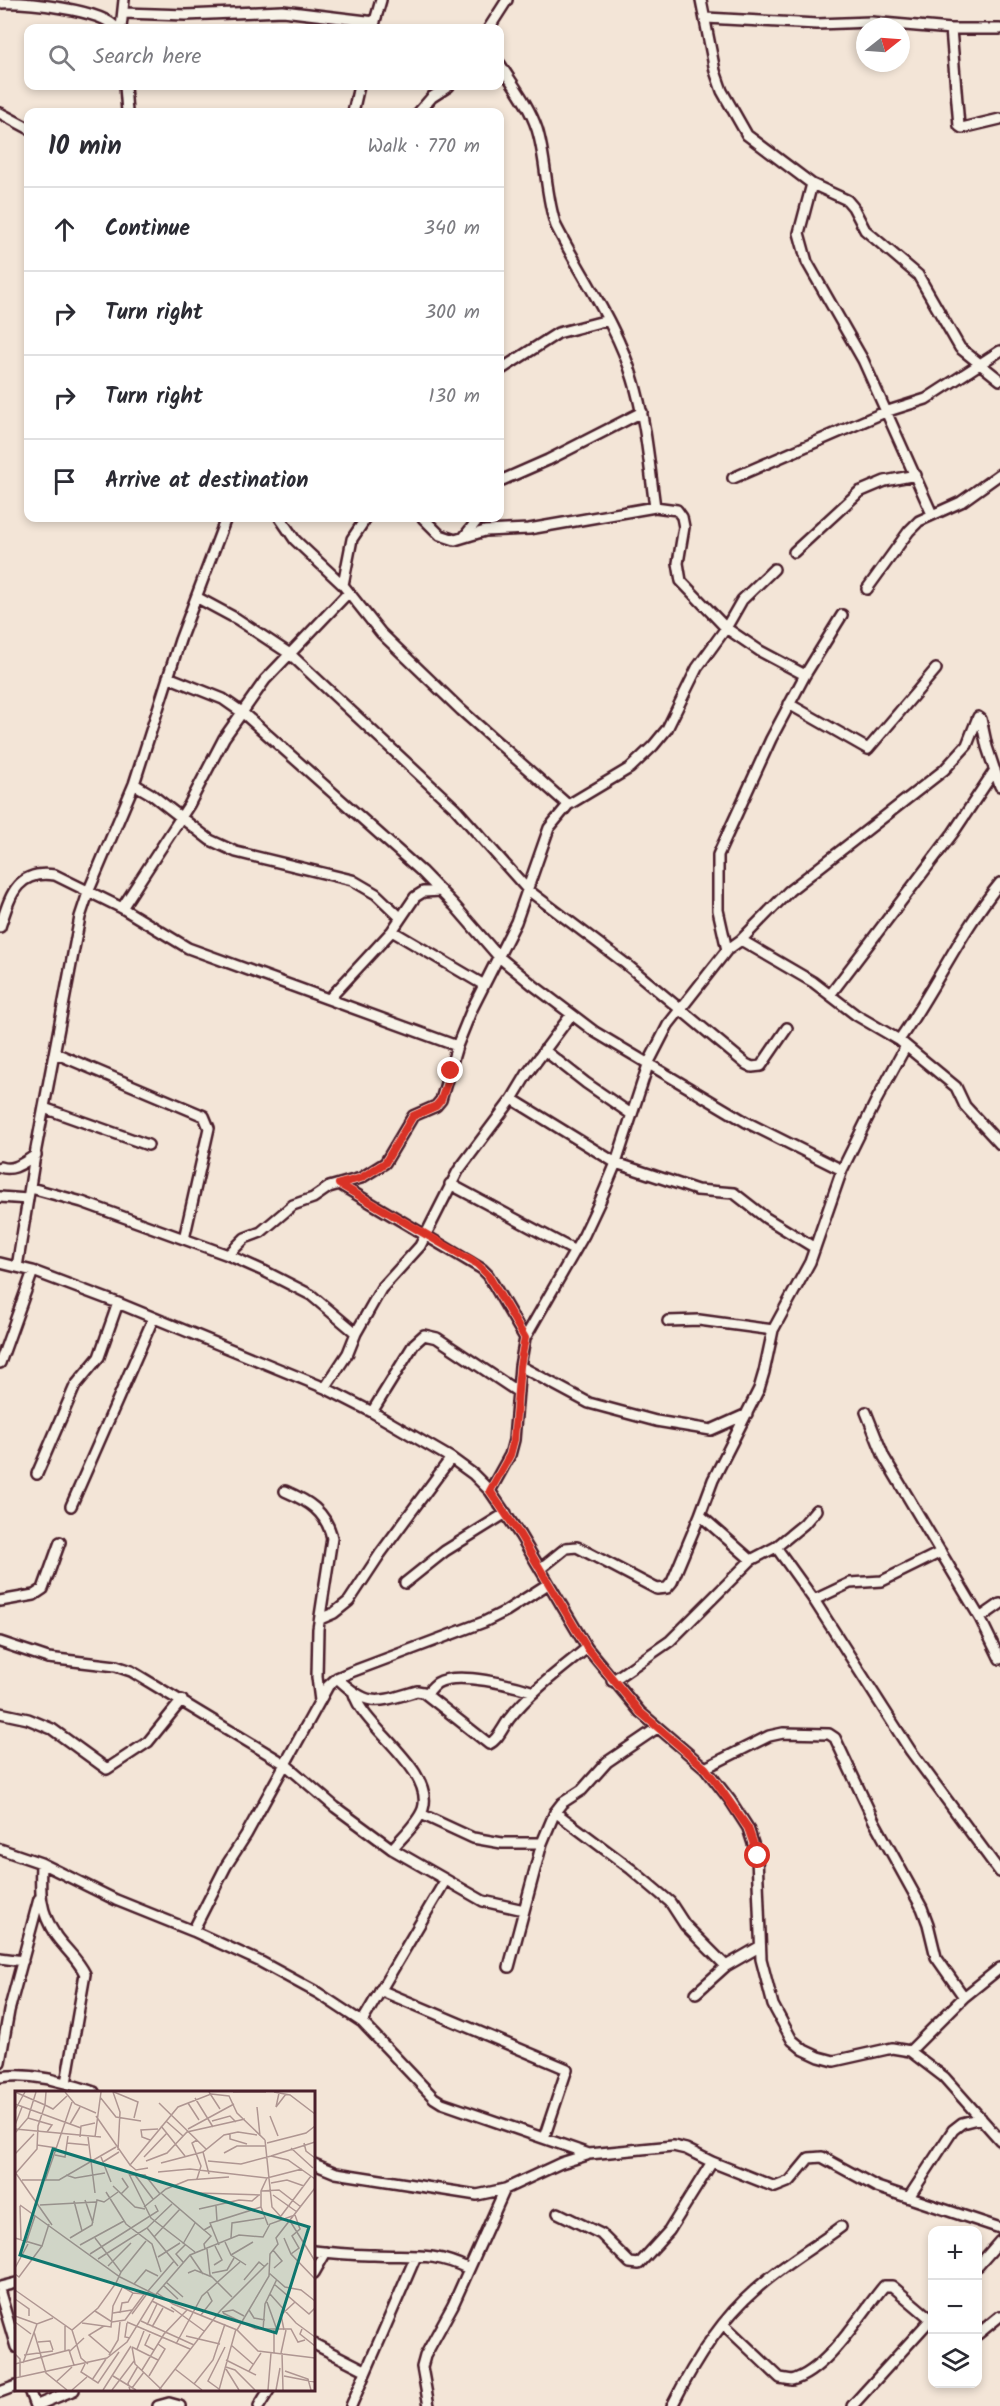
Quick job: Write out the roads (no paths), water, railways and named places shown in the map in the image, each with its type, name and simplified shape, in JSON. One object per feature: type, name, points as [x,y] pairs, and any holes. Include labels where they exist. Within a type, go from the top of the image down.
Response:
[{"type":"street","points":[[122,24],[124,0]]},
{"type":"street","points":[[374,24],[381,0]]},
{"type":"street","points":[[492,24],[507,0]]},
{"type":"street","points":[[701,0],[715,71],[722,91],[747,135],[812,184],[847,200],[865,230],[918,275],[960,348],[1000,380]]},
{"type":"street","points":[[0,3],[57,4],[103,18],[111,24]]},
{"type":"street","points":[[123,13],[186,15],[283,12],[367,24]]},
{"type":"street","points":[[706,18],[817,24],[871,22],[951,29],[1000,29]]},
{"type":"street","points":[[951,29],[959,126],[962,128],[1000,119]]},
{"type":"street","points":[[504,70],[527,107],[537,129],[551,212],[556,226],[608,320],[632,377],[642,412],[655,507]]},
{"type":"street","points":[[125,90],[128,108]]},
{"type":"street","points":[[354,108],[358,90]]},
{"type":"street","points":[[422,108],[432,97],[443,90]]},
{"type":"street","points":[[0,113],[24,126]]},
{"type":"street","points":[[812,184],[800,233],[807,262],[860,354],[932,514]]},
{"type":"street","points":[[504,367],[558,333],[608,320]]},
{"type":"street","points":[[734,478],[885,412],[935,395],[1000,351]]},
{"type":"street","points":[[504,479],[548,460],[642,412]]},
{"type":"street","points":[[867,589],[909,531],[932,514],[961,502],[1000,474]]},
{"type":"street","points":[[794,552],[859,492],[885,482],[915,475]]},
{"type":"street","points":[[427,522],[440,535],[454,540],[485,531],[529,529],[655,507],[677,510],[682,517],[683,536],[678,563],[681,581],[726,628],[760,651],[805,675]]},
{"type":"street","points":[[17,1267],[80,917],[88,890],[134,784],[168,677],[225,522]]},
{"type":"street","points":[[283,522],[301,546],[345,589],[381,633],[490,737],[568,805]]},
{"type":"street","points":[[122,908],[181,818],[216,751],[269,675],[290,654],[345,589],[352,539],[363,522]]},
{"type":"street","points":[[464,537],[476,522]]},
{"type":"street","points":[[228,1255],[245,1239],[261,1232],[293,1205],[314,1198],[329,1187],[361,1178],[385,1163],[413,1116],[436,1106],[441,1100],[457,1046],[472,1009],[516,922],[549,828],[568,805],[630,768],[653,746],[667,729],[678,710],[697,668],[748,593],[774,569]]},
{"type":"street","points":[[198,598],[237,619],[290,654],[455,808],[528,890],[626,964],[746,1064],[761,1066],[787,1029]]},
{"type":"street","points":[[727,950],[719,919],[718,855],[789,704],[842,615]]},
{"type":"street","points":[[789,704],[868,749],[936,669]]},
{"type":"street","points":[[168,677],[223,699],[243,713],[441,891],[499,957],[571,1015],[595,1032],[649,1062],[746,1122],[842,1170]]},
{"type":"street","points":[[490,1491],[510,1455],[514,1440],[520,1366],[525,1338],[575,1251],[616,1163],[649,1062],[679,1010],[727,950],[741,940],[789,891],[944,770],[967,745],[978,717],[981,719],[1000,786]]},
{"type":"street","points":[[830,995],[953,833],[995,770]]},
{"type":"street","points":[[134,784],[210,840],[236,852],[352,879],[376,894],[400,917]]},
{"type":"street","points":[[0,927],[11,895],[28,876],[42,873],[55,875],[122,908],[188,948],[457,1046]]},
{"type":"street","points":[[540,1569],[566,1548],[577,1547],[657,1589],[667,1588],[672,1582],[713,1480],[747,1414],[764,1372],[773,1330],[815,1248],[842,1170],[919,1011],[949,957],[1000,883]]},
{"type":"street","points":[[0,889],[11,895]]},
{"type":"street","points":[[329,999],[392,931],[400,917],[420,894],[441,891]]},
{"type":"street","points":[[392,931],[484,985]]},
{"type":"street","points":[[741,940],[813,982],[856,1015],[902,1043],[956,1087],[965,1106],[999,1140]]},
{"type":"street","points":[[325,1388],[348,1353],[356,1333],[381,1288],[412,1256],[426,1234],[450,1184],[571,1015]]},
{"type":"street","points":[[544,1050],[631,1114]]},
{"type":"street","points":[[55,1053],[204,1116],[209,1128],[183,1239]]},
{"type":"street","points":[[512,1099],[616,1163],[697,1190],[734,1193],[766,1218],[815,1248]]},
{"type":"street","points":[[44,1108],[148,1145]]},
{"type":"street","points":[[0,1167],[4,1169],[15,1167],[36,1155]]},
{"type":"street","points":[[339,1184],[477,1264],[488,1275],[525,1338]]},
{"type":"street","points":[[450,1184],[575,1251]]},
{"type":"street","points":[[31,1188],[81,1202],[228,1255],[311,1295],[356,1333]]},
{"type":"street","points":[[0,1197],[28,1199]]},
{"type":"street","points":[[0,1263],[33,1271],[118,1303],[325,1388],[372,1412],[451,1458],[473,1474],[490,1491],[506,1513],[587,1648],[612,1681],[657,1728],[705,1768],[748,1828],[758,1856],[759,1947],[773,2006],[792,2040],[804,2050],[834,2061],[846,2060],[876,2050],[892,2048],[910,2051],[944,2077],[1000,2140]]},
{"type":"street","points":[[0,1363],[33,1271]]},
{"type":"street","points":[[37,1474],[75,1386],[99,1357],[118,1303]]},
{"type":"street","points":[[70,1506],[153,1319]]},
{"type":"street","points":[[668,1321],[699,1320],[773,1330]]},
{"type":"street","points":[[372,1412],[414,1344],[424,1335],[437,1338],[518,1392]]},
{"type":"street","points":[[520,1366],[589,1403],[656,1421],[711,1430],[747,1414]]},
{"type":"street","points":[[866,1412],[885,1457],[980,1618],[1000,1659]]},
{"type":"street","points":[[320,1619],[334,1613],[349,1601],[380,1554],[451,1458]]},
{"type":"street","points":[[285,1491],[322,1513],[329,1525],[332,1538],[316,1650],[320,1701]]},
{"type":"street","points":[[612,1681],[670,1641],[752,1560],[776,1547],[804,1524],[816,1510]]},
{"type":"street","points":[[405,1584],[445,1551],[506,1513]]},
{"type":"street","points":[[700,1515],[752,1560]]},
{"type":"street","points":[[0,1601],[34,1594],[43,1589],[60,1542]]},
{"type":"street","points":[[776,1547],[814,1600],[907,1745],[1000,1872]]},
{"type":"street","points":[[814,1600],[849,1583],[882,1581],[941,1552]]},
{"type":"street","points":[[193,1931],[225,1866],[246,1835],[328,1686],[337,1678],[484,1622],[548,1584]]},
{"type":"street","points":[[980,1618],[1000,1605]]},
{"type":"street","points":[[0,1642],[48,1658],[117,1666],[130,1671],[182,1700],[285,1764],[335,1807],[392,1849],[483,1901],[524,1910]]},
{"type":"street","points":[[337,1678],[354,1694],[364,1699],[380,1700],[417,1691],[427,1694],[489,1744],[495,1741],[509,1719],[534,1692],[587,1648]]},
{"type":"street","points":[[427,1694],[438,1683],[472,1679],[508,1684],[534,1692]]},
{"type":"street","points":[[354,1694],[359,1707],[394,1744],[417,1778],[424,1802],[421,1814],[392,1849]]},
{"type":"street","points":[[0,1713],[28,1719],[52,1729],[107,1769],[148,1742],[182,1700]]},
{"type":"street","points":[[509,1967],[542,1843],[555,1812],[562,1803],[582,1790],[607,1762],[657,1728]]},
{"type":"street","points":[[705,1768],[769,1736],[783,1733],[829,1734],[835,1738],[874,1821],[922,1908],[936,1958],[964,1997]]},
{"type":"street","points":[[555,1812],[632,1869],[670,1902],[685,1925],[726,1966]]},
{"type":"street","points":[[421,1814],[473,1838],[502,1842],[542,1843]]},
{"type":"street","points":[[0,1849],[41,1863],[116,1900],[193,1931],[292,1979],[340,2006],[362,2022],[434,2098],[442,2103],[589,2154],[602,2155],[665,2146],[686,2149],[775,2187],[790,2181],[809,2158],[822,2157],[876,2187],[1000,2228]]},
{"type":"street","points":[[0,2062],[9,2011],[39,1899],[41,1863]]},
{"type":"street","points":[[362,2022],[445,1881]]},
{"type":"street","points":[[39,1899],[56,1936],[80,1962],[85,1974],[66,2083]]},
{"type":"street","points":[[696,1993],[726,1966],[759,1947]]},
{"type":"street","points":[[0,1958],[23,1961]]},
{"type":"street","points":[[910,2051],[964,1997],[1000,1968]]},
{"type":"street","points":[[380,1990],[567,2069],[544,2138]]},
{"type":"street","points":[[0,2077],[18,2074],[66,2083],[91,2091]]},
{"type":"street","points":[[909,2197],[953,2130],[962,2123],[981,2118]]},
{"type":"street","points":[[315,2164],[336,2173],[471,2194],[492,2193],[505,2189],[561,2163],[589,2154]]},
{"type":"street","points":[[558,2212],[601,2235],[630,2263],[639,2264],[669,2231],[712,2162]]},
{"type":"street","points":[[429,2406],[423,2367],[425,2356],[453,2305],[505,2189]]},
{"type":"street","points":[[672,2406],[689,2372],[723,2324],[754,2290],[841,2227]]},
{"type":"street","points":[[982,2261],[1000,2241]]},
{"type":"street","points":[[315,2251],[432,2255],[469,2269]]},
{"type":"street","points":[[315,2270],[326,2252]]},
{"type":"street","points":[[351,2406],[416,2256]]},
{"type":"street","points":[[0,2287],[15,2283]]},
{"type":"street","points":[[723,2324],[780,2378],[792,2380],[811,2370],[850,2332],[863,2311],[884,2286],[892,2286],[928,2316]]},
{"type":"street","points":[[0,2293],[15,2343]]},
{"type":"street","points":[[982,2331],[1000,2316]]},
{"type":"street","points":[[852,2406],[928,2323]]},
{"type":"street","points":[[315,2345],[365,2370]]},
{"type":"street","points":[[0,2392],[15,2386]]},
{"type":"street","points":[[29,2391],[35,2406],[72,2391]]},
{"type":"street","points":[[259,2406],[269,2391]]},
{"type":"street","points":[[158,2406],[169,2403],[180,2406]]}]
